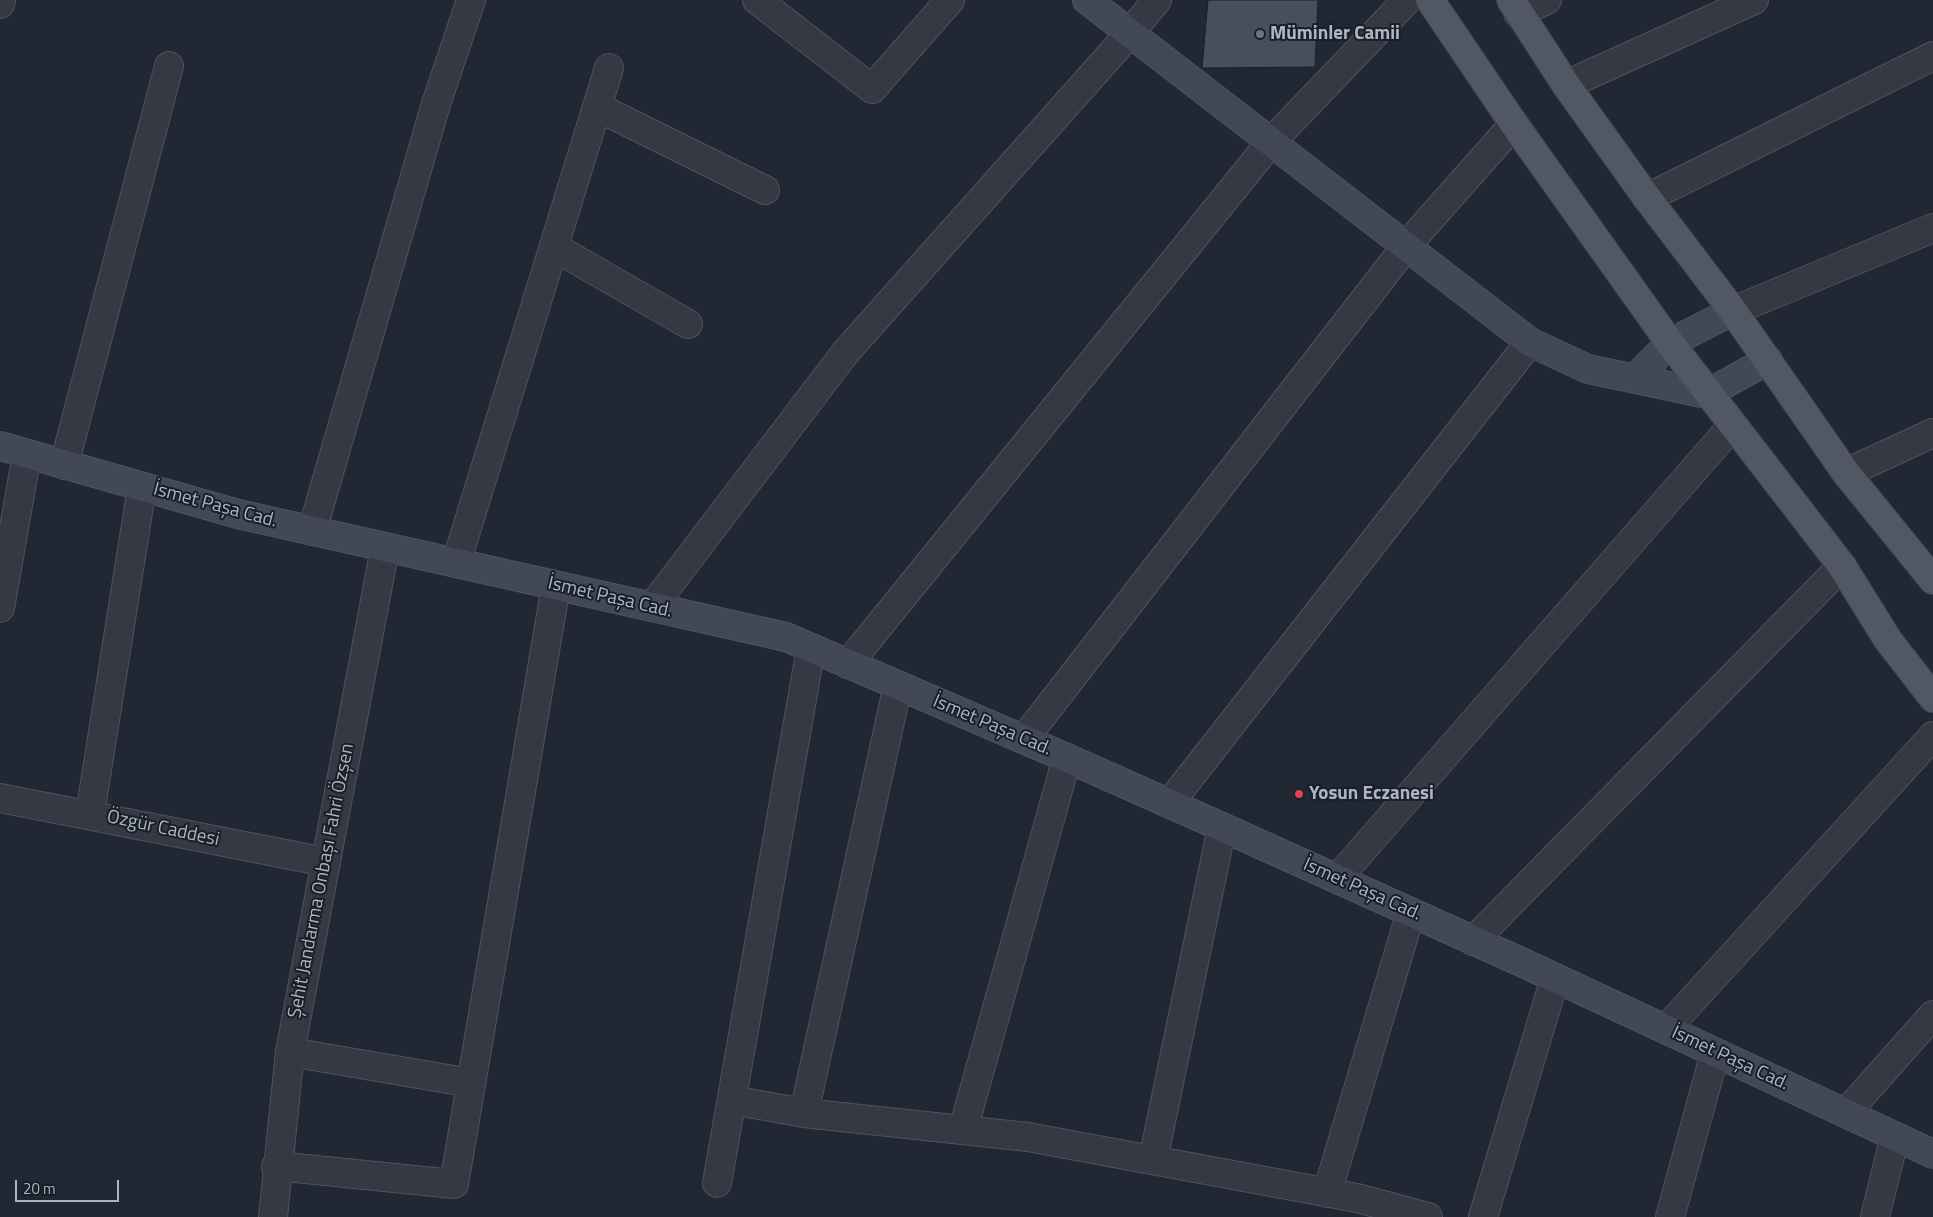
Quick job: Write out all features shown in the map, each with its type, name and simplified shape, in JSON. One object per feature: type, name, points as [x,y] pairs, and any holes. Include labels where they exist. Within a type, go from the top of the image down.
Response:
[{"type":"main road","points":[[1087,0],[1407,245],[1530,342],[1588,369],[1707,394],[1768,360]]},
{"type":"main road","points":[[1430,0],[1514,124],[1670,343],[1707,394],[1842,566],[1888,640],[1933,698]]},
{"type":"main road","points":[[1514,7],[1566,85],[1647,198],[1733,311],[1846,473],[1933,580]]},
{"type":"main road","points":[[1634,378],[1670,343],[1733,311]]},
{"type":"main road","name":"İsmet Paşa Cad.","points":[[0,446],[238,514],[786,637],[1024,739],[1411,912],[1933,1154]]},
{"type":"street","points":[[0,4],[1,0]]},
{"type":"street","points":[[312,531],[436,104],[472,0]]},
{"type":"street","points":[[757,0],[872,89],[950,0]]},
{"type":"street","points":[[652,607],[845,353],[1130,33],[1157,0]]},
{"type":"street","points":[[848,664],[1271,142],[1407,0]]},
{"type":"street","points":[[1514,7],[1547,0]]},
{"type":"street","points":[[1566,85],[1754,0]]},
{"type":"street","points":[[1647,198],[1933,56]]},
{"type":"street","points":[[64,465],[169,66]]},
{"type":"street","points":[[456,563],[609,68]]},
{"type":"street","points":[[597,107],[764,190]]},
{"type":"street","points":[[1024,739],[1407,245],[1514,124]]},
{"type":"street","points":[[1733,311],[1933,228]]},
{"type":"street","points":[[554,247],[688,324]]},
{"type":"street","points":[[1169,804],[1530,342]]},
{"type":"street","points":[[1337,879],[1732,425]]},
{"type":"street","points":[[1846,473],[1933,432]]},
{"type":"street","points":[[0,608],[27,454]]},
{"type":"street","points":[[90,814],[142,487]]},
{"type":"street","name":"Şehit Jandarma Onbaşı Fahri Özşen","points":[[273,1217],[276,1166],[290,1052],[385,548]]},
{"type":"street","points":[[1473,941],[1842,566]]},
{"type":"street","points":[[276,1166],[454,1184],[556,586]]},
{"type":"street","points":[[717,1183],[811,648]]},
{"type":"street","points":[[804,1113],[898,685]]},
{"type":"street","points":[[1666,1029],[1933,736]]},
{"type":"street","points":[[963,1130],[1067,758]]},
{"type":"street","name":"Özgür Caddesi","points":[[0,798],[90,814],[326,862]]},
{"type":"street","points":[[1154,1160],[1222,827]]},
{"type":"street","points":[[1327,1192],[1411,912]]},
{"type":"street","points":[[1484,1217],[1555,978]]},
{"type":"street","points":[[1846,1113],[1933,1015]]},
{"type":"street","points":[[290,1052],[471,1083]]},
{"type":"street","points":[[1670,1217],[1715,1053]]},
{"type":"street","points":[[732,1100],[804,1113],[1028,1137],[1327,1192],[1428,1217]]},
{"type":"street","points":[[1875,1217],[1895,1136]]},
{"type":"building","name":"Müminler Camii","points":[[1208,0],[1318,0],[1315,67],[1202,68]]},
{"type":"place","name":"Müminler Camii","points":[[1260,34]]},
{"type":"place","name":"Yosun Eczanesi","points":[[1299,794]]}]
